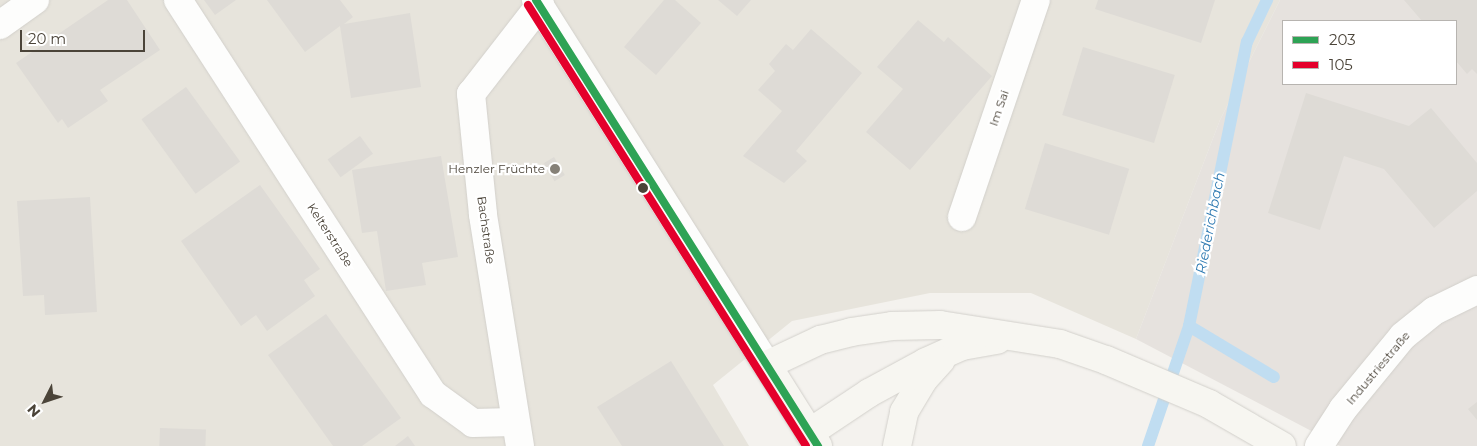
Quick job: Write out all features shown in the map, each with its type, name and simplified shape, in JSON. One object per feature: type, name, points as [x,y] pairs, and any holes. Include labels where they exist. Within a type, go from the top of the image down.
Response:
[{"type":"main road","points":[[1016,337],[962,346],[949,352],[869,393],[814,439],[768,366],[820,340],[892,326],[949,326],[1060,344],[1106,360],[1209,404],[1282,446]]},
{"type":"main road","points":[[897,446],[904,412],[924,379],[949,352]]},
{"type":"street","points":[[0,25],[35,0]]},
{"type":"street","name":"Kelterstraße","points":[[178,0],[433,394],[473,423],[517,434]]},
{"type":"street","name":"Im Sai","points":[[962,217],[1036,0]]},
{"type":"street","points":[[538,3],[768,366]]},
{"type":"street","name":"Bachstraße","points":[[517,434],[483,214],[471,94],[538,3]]},
{"type":"street","name":"Industriestraße","points":[[1319,446],[1344,409],[1402,336],[1434,311],[1477,290]]},
{"type":"shaded area","points":[[0,0],[1280,0],[1220,120],[1136,339],[1031,293],[930,293],[792,321],[713,385],[749,446],[0,446]]},
{"type":"shaded area","points":[[1280,0],[1477,0],[1477,446],[1340,446],[1136,339],[1220,120]]},
{"type":"building","points":[[108,0],[127,0],[160,50],[100,90],[108,101],[68,128],[62,119],[58,123],[16,63]]},
{"type":"building","points":[[204,0],[236,0],[215,15]]},
{"type":"building","points":[[267,0],[340,0],[353,17],[344,24],[410,13],[421,87],[351,98],[340,26],[305,52]]},
{"type":"building","points":[[664,0],[675,0],[701,23],[656,75],[624,47]]},
{"type":"building","points":[[718,0],[751,0],[737,16]]},
{"type":"building","points":[[1098,0],[1215,0],[1201,43],[1095,9]]},
{"type":"building","points":[[1404,0],[1477,0],[1477,74],[1472,69],[1467,74],[1457,62],[1457,20],[1421,20]]},
{"type":"building","points":[[918,20],[944,42],[948,37],[992,76],[910,170],[866,132],[903,89],[877,67]]},
{"type":"building","points":[[811,29],[862,73],[796,151],[807,161],[784,183],[743,156],[782,111],[758,90],[775,71],[769,64],[786,44],[793,50]]},
{"type":"building","points":[[1083,47],[1175,75],[1154,143],[1062,115]]},
{"type":"building","points":[[186,87],[240,161],[196,194],[142,119]]},
{"type":"building","points":[[1306,93],[1409,126],[1431,108],[1477,163],[1477,191],[1434,228],[1384,169],[1344,156],[1320,230],[1268,213]]},
{"type":"building","points":[[360,136],[373,154],[341,177],[328,160]]},
{"type":"building","points":[[1045,143],[1129,169],[1109,235],[1025,209]]},
{"type":"building","points":[[441,156],[458,257],[422,263],[426,285],[386,291],[377,231],[362,233],[352,170]]},
{"type":"building","name":"Henzler Früchte","points":[[554,157],[565,175],[555,181],[544,163]]},
{"type":"building","points":[[260,185],[320,269],[304,280],[315,296],[267,331],[256,315],[241,326],[181,241]]},
{"type":"building","points":[[90,197],[97,312],[45,315],[44,295],[23,296],[17,201]]},
{"type":"building","points":[[326,314],[401,418],[362,446],[333,446],[268,355]]},
{"type":"building","points":[[671,361],[724,446],[622,446],[597,407]]},
{"type":"building","points":[[1477,402],[1477,420],[1468,409]]},
{"type":"building","points":[[160,428],[206,430],[205,446],[159,446]]},
{"type":"building","points":[[408,436],[415,446],[395,446]]},
{"type":"waterway","name":"Riederichbach","points":[[1148,446],[1189,326],[1247,42],[1267,0]]},
{"type":"waterway","points":[[1189,326],[1274,377]]},
{"type":"transit line","name":"203","points":[[536,0],[818,446]]},
{"type":"transit line","name":"105","points":[[528,5],[806,446]]},
{"type":"place","name":"Henzler Früchte","points":[[555,169]]}]
